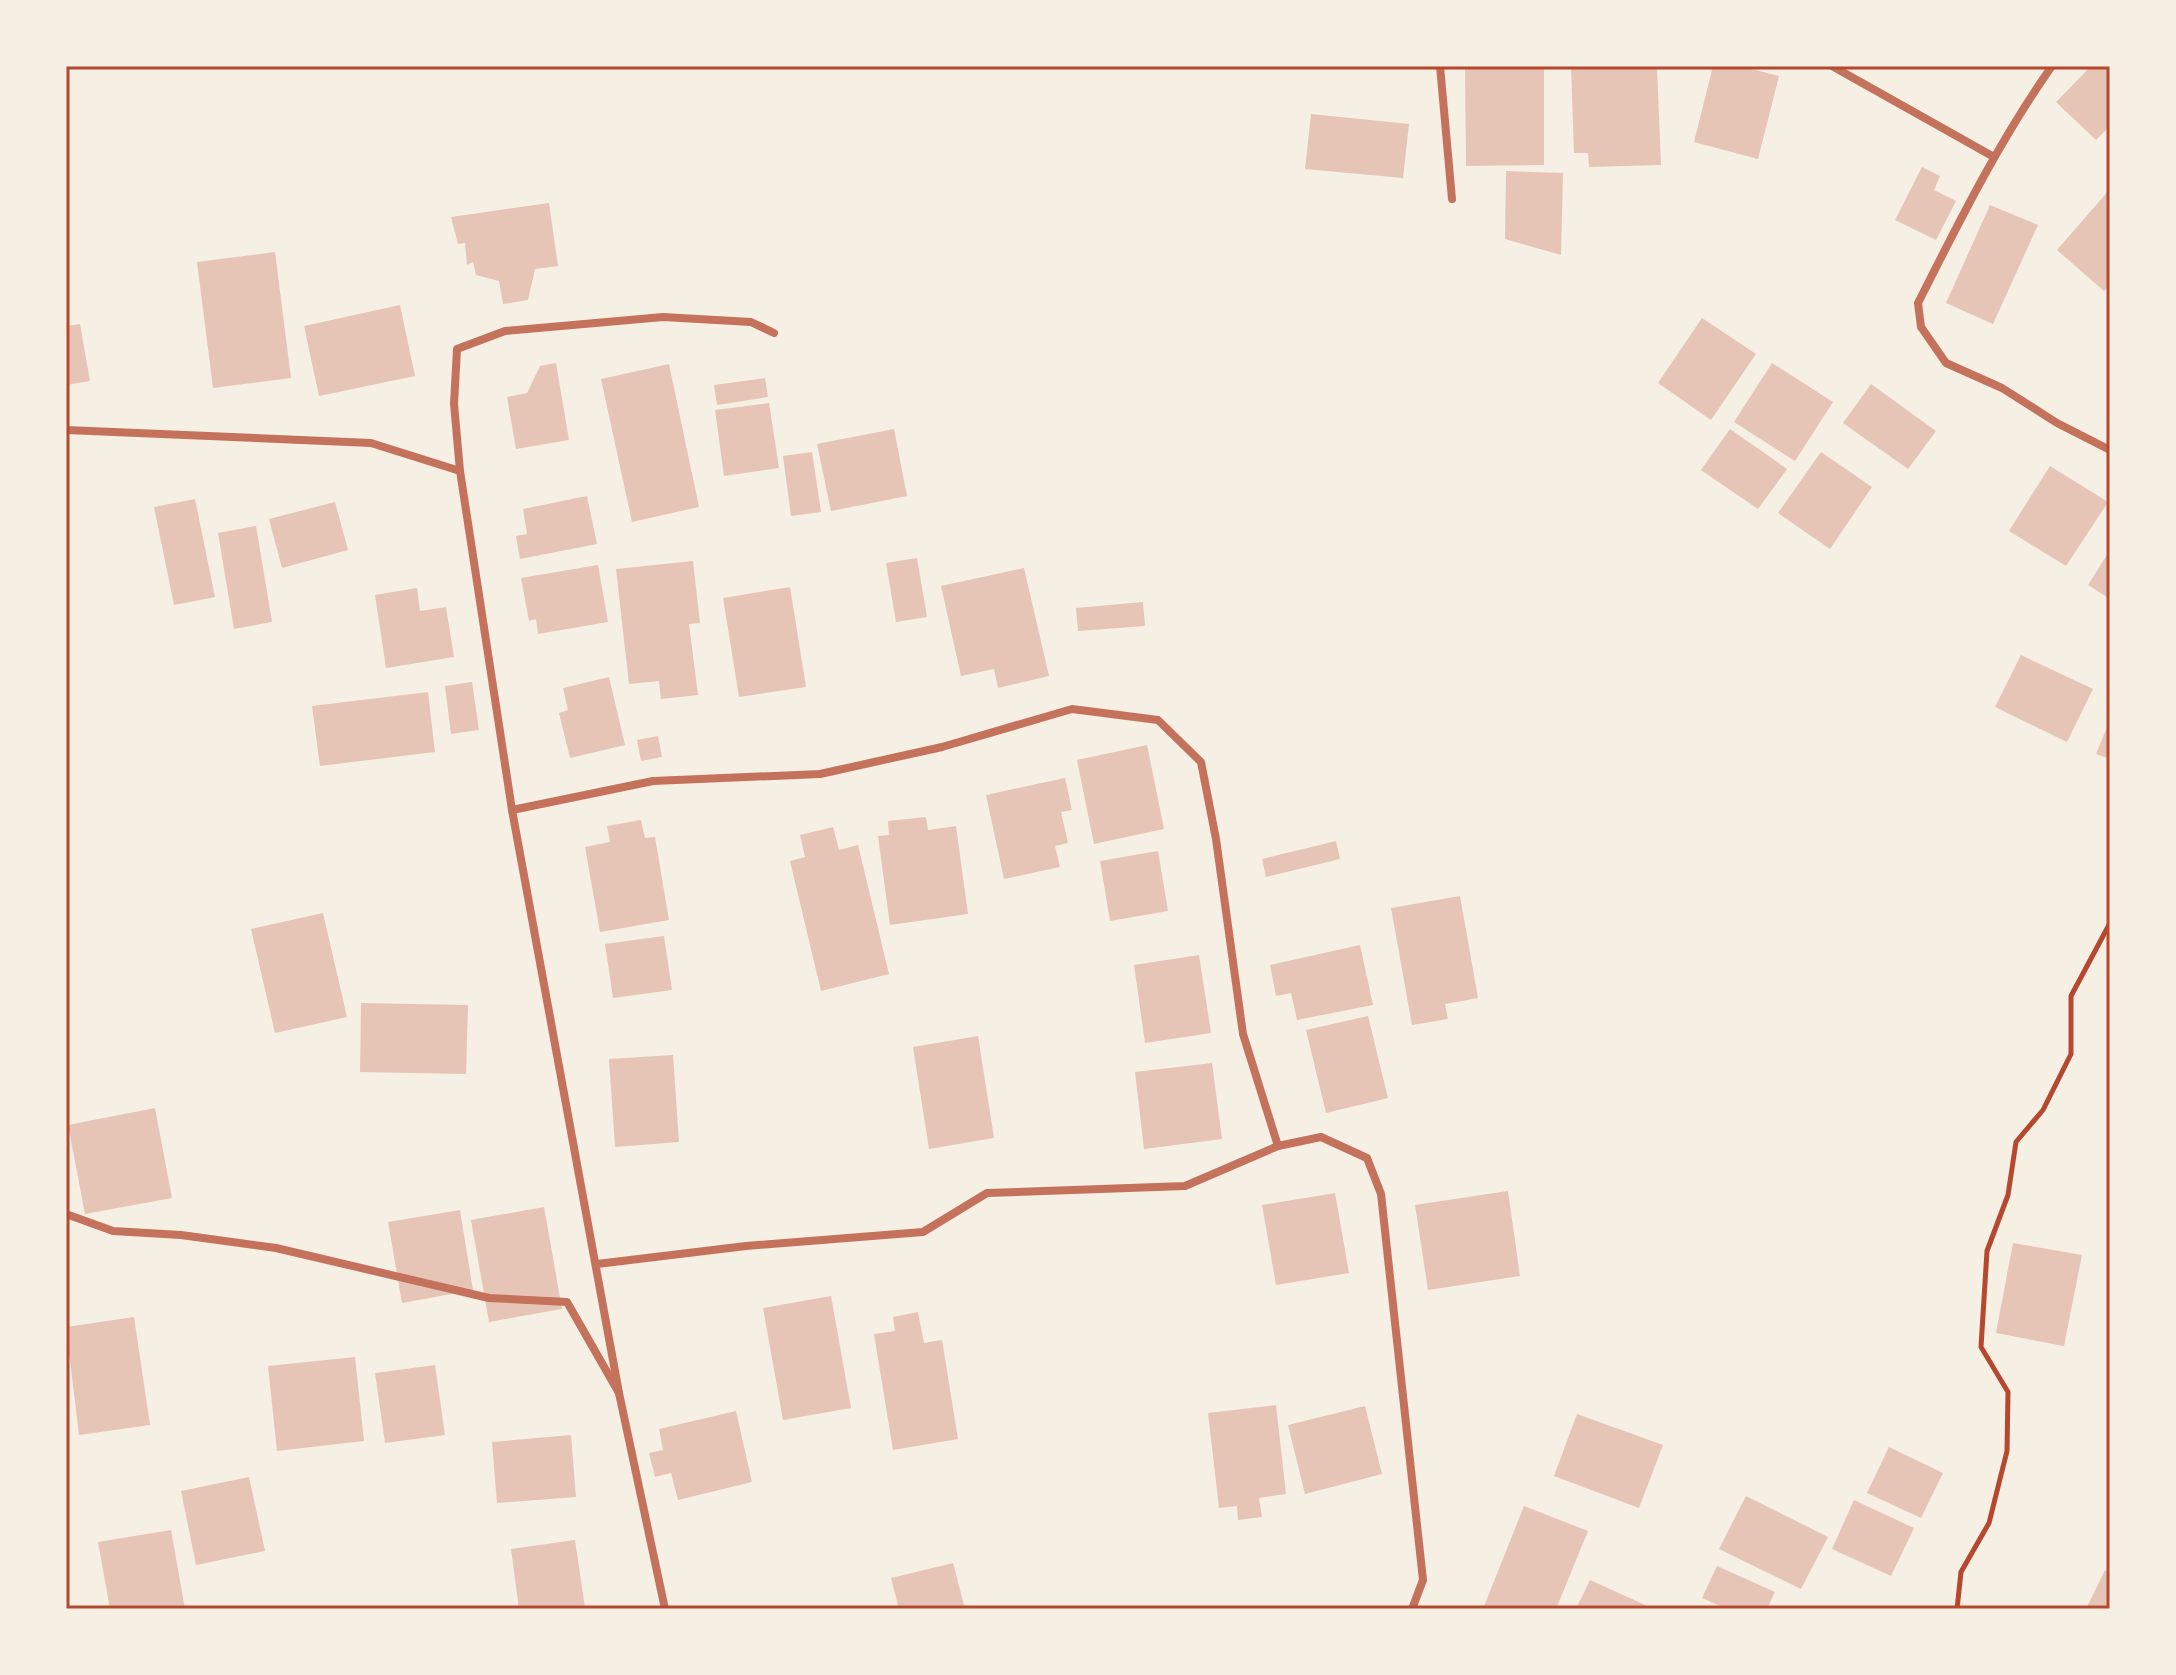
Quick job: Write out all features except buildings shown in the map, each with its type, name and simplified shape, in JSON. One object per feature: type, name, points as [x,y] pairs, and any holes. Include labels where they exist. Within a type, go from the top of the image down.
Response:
[{"type":"street","points":[[1440,66],[1452,199]]},
{"type":"street","points":[[1832,66],[1994,157]]},
{"type":"street","points":[[2052,66],[2017,115],[1918,303],[1921,327],[1946,363],[2002,388],[2057,423],[2110,450]]},
{"type":"street","points":[[665,1609],[619,1393],[512,810],[460,471],[454,404],[457,349],[505,331],[663,317],[751,322],[774,333]]},
{"type":"street","points":[[66,430],[371,443],[460,471]]},
{"type":"street","points":[[512,810],[653,781],[820,774],[942,747],[1072,709],[1158,720],[1201,762],[1216,839],[1243,1034],[1278,1146]]},
{"type":"street","points":[[597,1264],[746,1246],[923,1232],[987,1193],[1185,1186],[1278,1146],[1321,1137],[1367,1158],[1381,1194],[1423,1580],[1412,1609]]},
{"type":"street","points":[[66,1214],[113,1231],[181,1235],[276,1248],[489,1298],[567,1302],[619,1393]]},
{"type":"path","points":[[1957,1609],[1961,1572],[1989,1523],[2007,1451],[2008,1392],[1981,1347],[1987,1251],[2008,1195],[2016,1142],[2043,1110],[2071,1054],[2071,996],[2110,923]]}]
